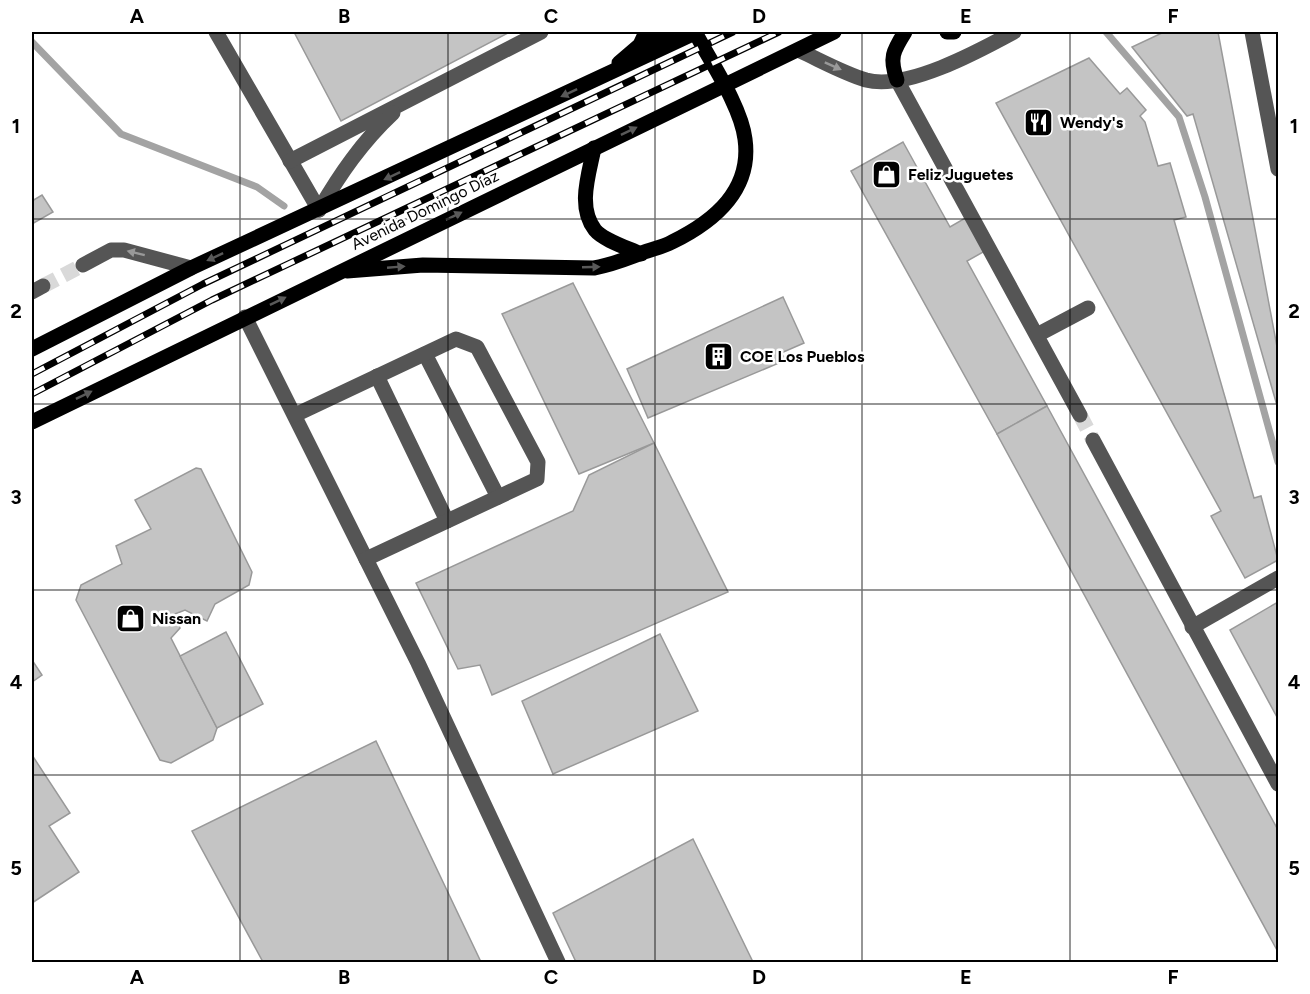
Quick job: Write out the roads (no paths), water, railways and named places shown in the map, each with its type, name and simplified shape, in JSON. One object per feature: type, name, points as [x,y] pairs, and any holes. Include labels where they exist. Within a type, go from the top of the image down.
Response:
[{"type":"main road","points":[[605,75],[643,38],[668,32]]},
{"type":"main road","points":[[32,349],[191,268],[696,32],[736,109],[745,136],[746,159],[742,181],[725,206],[703,224],[671,243],[615,264],[594,268],[423,265],[338,272]]},
{"type":"main road","name":"Avenida Domingo Díaz","points":[[32,422],[834,32]]},
{"type":"main road","points":[[897,80],[892,68],[892,52],[905,32]]},
{"type":"main road","points":[[947,32],[954,32]]},
{"type":"main road","points":[[594,148],[585,193],[586,210],[595,231],[641,254]]},
{"type":"street","points":[[216,32],[319,210]]},
{"type":"street","points":[[290,161],[541,32]]},
{"type":"street","points":[[798,50],[868,81],[897,80],[956,62],[1014,32]]},
{"type":"street","points":[[1252,32],[1278,169]]},
{"type":"street","points":[[897,80],[1080,415]]},
{"type":"street","points":[[319,210],[336,179],[357,151],[407,101]]},
{"type":"street","points":[[83,265],[111,250],[124,250],[191,268]]},
{"type":"street","points":[[1037,334],[1088,308]]},
{"type":"street","points":[[245,317],[418,663],[558,963]]},
{"type":"street","points":[[295,415],[456,339],[477,347],[538,462],[537,479],[366,559]]},
{"type":"street","points":[[425,354],[498,497]]},
{"type":"street","points":[[377,376],[447,521]]},
{"type":"street","points":[[1093,440],[1278,784]]},
{"type":"street","points":[[1192,627],[1277,578]]},
{"type":"waterway","points":[[1106,32],[1179,117],[1205,197],[1278,462]]},
{"type":"waterway","points":[[32,42],[121,134],[257,187],[284,206]]},
{"type":"tunnel","points":[[43,286],[83,265]]},
{"type":"tunnel","points":[[1080,415],[1093,440]]},
{"type":"railway","points":[[32,374],[203,284],[733,32]]},
{"type":"railway","points":[[32,394],[212,300],[779,32]]},
{"type":"place","name":"Wendy's","points":[[1039,122]]},
{"type":"place","name":"Feliz Juguetes","points":[[887,174]]},
{"type":"place","name":"COE Los Pueblos","points":[[719,356]]},
{"type":"place","name":"Nissan","points":[[131,618]]}]
